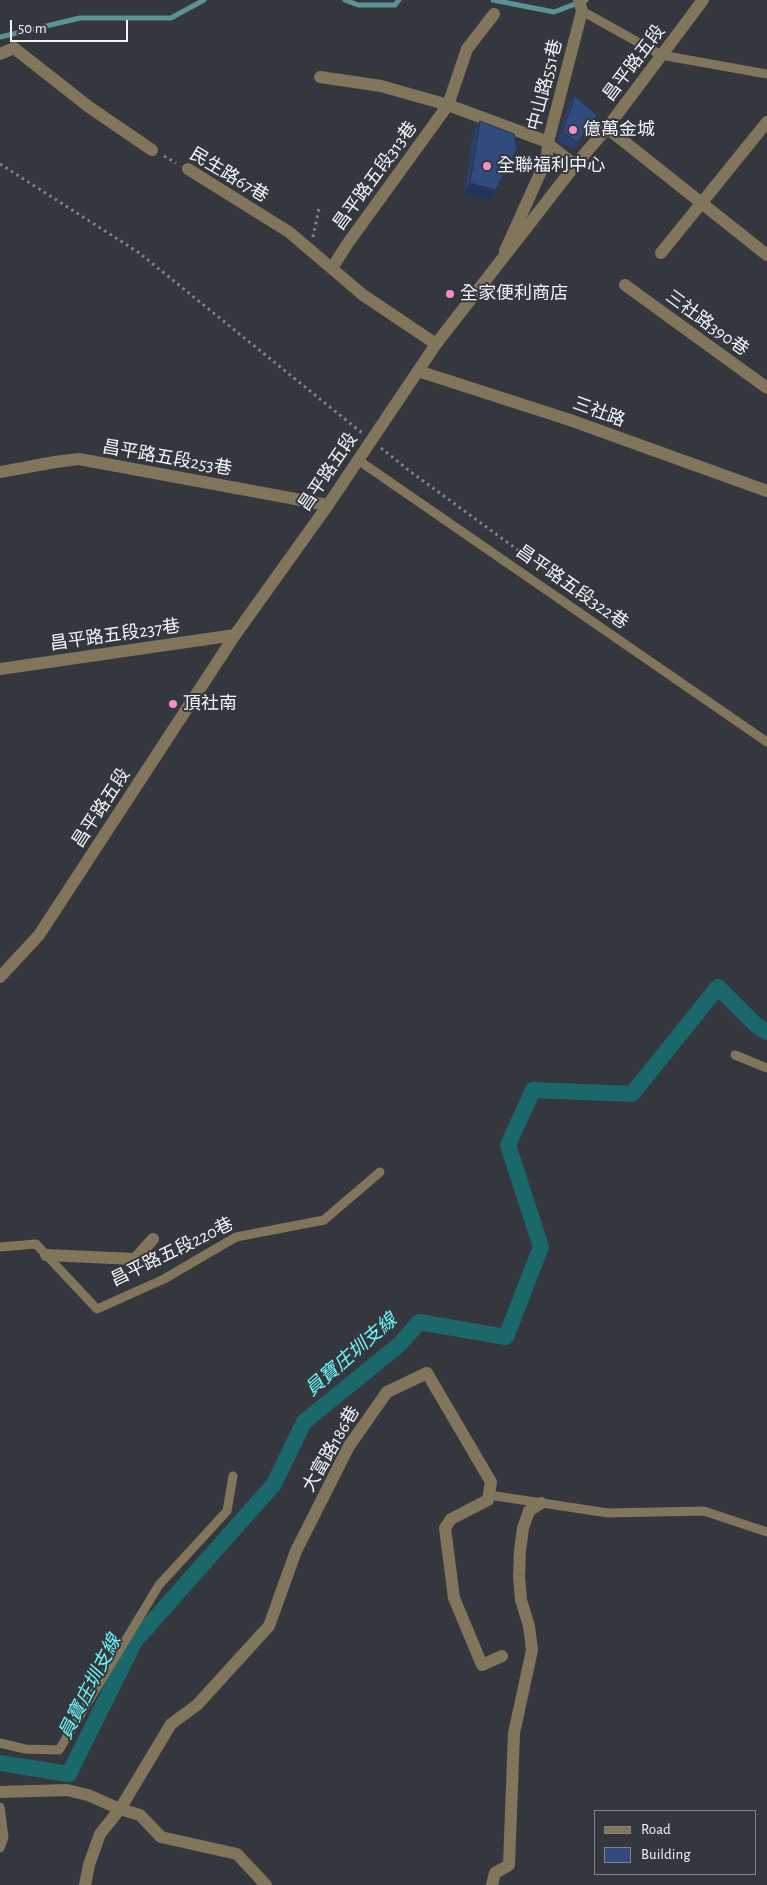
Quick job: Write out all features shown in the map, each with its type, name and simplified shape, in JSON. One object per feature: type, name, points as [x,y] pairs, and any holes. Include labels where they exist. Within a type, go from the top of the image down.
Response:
[{"type":"street","name":"昌平路五段","points":[[0,977],[39,934],[235,635],[328,504],[436,344],[576,164],[607,128],[703,0]]},
{"type":"street","name":"中山路551巷","points":[[501,260],[547,158],[548,142],[581,6]]},
{"type":"street","points":[[448,105],[467,49],[494,14]]},
{"type":"street","points":[[0,54],[14,48],[89,107],[152,150]]},
{"type":"street","name":"昌平路五段313巷","points":[[320,77],[381,86],[448,105],[548,142]]},
{"type":"street","name":"昌平路五段313巷","points":[[332,268],[448,105]]},
{"type":"street","points":[[662,253],[767,122]]},
{"type":"street","points":[[607,128],[767,254]]},
{"type":"street","name":"民生路67巷","points":[[188,169],[289,232],[363,295],[436,344]]},
{"type":"street","name":"三社路390巷","points":[[625,285],[767,388]]},
{"type":"street","name":"三社路","points":[[418,371],[570,420],[767,491]]},
{"type":"street","name":"昌平路五段253巷","points":[[0,472],[79,459],[328,504]]},
{"type":"street","name":"昌平路五段237巷","points":[[0,669],[235,635]]},
{"type":"street","name":"昌平路五段220巷","points":[[46,1255],[135,1259],[153,1238]]},
{"type":"street","name":"大富路186巷","points":[[85,1885],[89,1865],[100,1834],[120,1809],[171,1724],[197,1705],[269,1626],[296,1551],[349,1446],[387,1392],[427,1373],[491,1482],[489,1495]]},
{"type":"street","points":[[489,1495],[488,1500],[451,1519],[445,1528],[454,1598],[482,1665],[502,1656]]},
{"type":"street","points":[[492,1885],[495,1873],[509,1865],[514,1733],[532,1650],[529,1626],[521,1600],[518,1576],[522,1536],[529,1511],[541,1503]]},
{"type":"street","points":[[0,1792],[67,1790],[88,1795],[120,1809],[140,1815],[161,1837],[237,1854],[266,1885]]},
{"type":"lane","points":[[581,6],[661,55],[767,74]]},
{"type":"lane","name":"昌平路五段313巷","points":[[548,142],[576,164]]},
{"type":"lane","name":"昌平路五段322巷","points":[[358,460],[767,742]]},
{"type":"lane","points":[[735,1055],[767,1068]]},
{"type":"lane","name":"昌平路五段220巷","points":[[0,1247],[36,1244],[97,1309],[164,1279],[236,1237],[324,1220],[380,1172]]},
{"type":"lane","points":[[0,1743],[25,1749],[59,1750],[159,1585],[227,1511],[232,1476]]},
{"type":"lane","points":[[489,1495],[608,1513],[704,1511],[767,1532]]},
{"type":"lane","points":[[0,1807],[4,1837],[0,1848]]},
{"type":"path","name":"民生路67巷","points":[[152,150],[188,169]]},
{"type":"path","points":[[0,164],[138,252],[411,472],[621,625]]},
{"type":"path","points":[[311,250],[319,208]]},
{"type":"building","name":"億萬金城","points":[[575,96],[597,115],[578,142],[562,133]]},
{"type":"building","name":"全聯福利中心","points":[[480,121],[514,134],[517,148],[496,190],[470,183]]},
{"type":"waterway","points":[[0,37],[80,18],[171,18],[204,0]]},
{"type":"waterway","points":[[345,0],[358,5],[395,5],[399,0]]},
{"type":"waterway","points":[[493,0],[554,12],[586,0]]},
{"type":"waterway","name":"員寶庄圳支線","points":[[0,1763],[69,1774],[135,1641],[274,1484],[304,1422],[400,1344],[419,1322],[506,1337],[541,1247],[508,1145],[533,1090],[632,1094],[718,987],[756,1025],[767,1032]]},
{"type":"place","name":"億萬金城","points":[[573,130]]},
{"type":"place","name":"全聯福利中心","points":[[487,166]]},
{"type":"place","name":"全家便利商店","points":[[450,294]]},
{"type":"place","name":"頂社南","points":[[173,704]]}]
